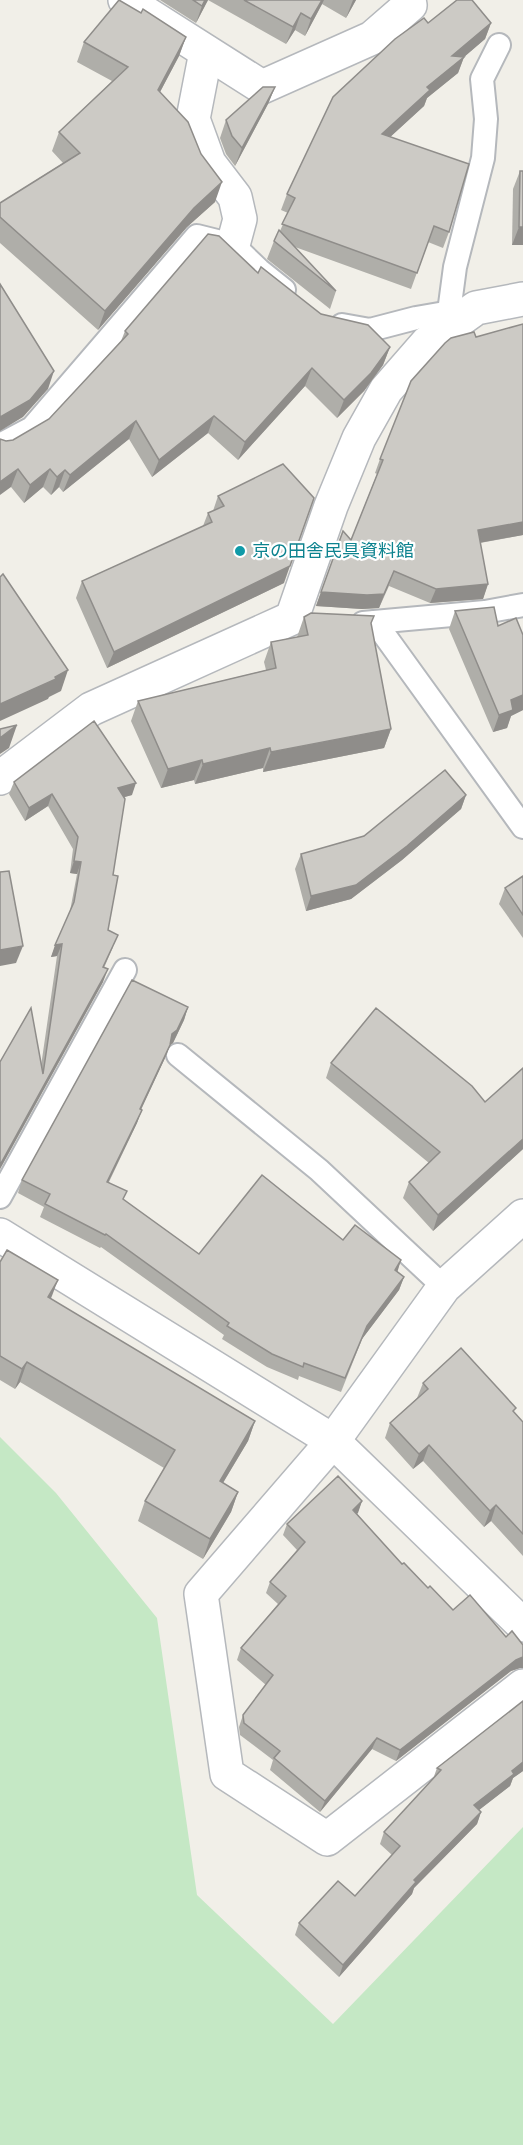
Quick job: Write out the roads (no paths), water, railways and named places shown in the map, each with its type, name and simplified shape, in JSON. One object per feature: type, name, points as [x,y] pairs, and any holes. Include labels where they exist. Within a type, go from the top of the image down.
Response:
[{"type":"street","points":[[125,0],[262,87],[372,38],[410,5],[409,0]]},
{"type":"street","points":[[206,52],[193,119],[209,163],[235,197],[240,219],[233,245]]},
{"type":"street","points":[[0,778],[91,709],[304,619],[309,575],[331,506],[359,438],[386,390],[427,343],[462,310],[523,299]]},
{"type":"street","points":[[523,1216],[444,1287],[333,1441],[201,1594],[227,1774],[327,1839],[523,1686]]},
{"type":"street","points":[[0,1235],[333,1441],[523,1625]]},
{"type":"lane","points":[[323,321],[370,330],[416,318],[462,310],[455,267],[483,158],[486,119],[482,79],[499,45]]},
{"type":"lane","points":[[0,445],[32,428],[197,236],[233,245],[259,270],[305,306]]},
{"type":"lane","points":[[339,621],[375,622],[485,612],[523,606]]},
{"type":"lane","points":[[375,622],[523,827]]},
{"type":"lane","points":[[0,1197],[125,970]]},
{"type":"lane","points":[[178,1055],[319,1170],[444,1287]]},
{"type":"place","name":"京の田舎民具資料館","points":[[240,551]]}]
